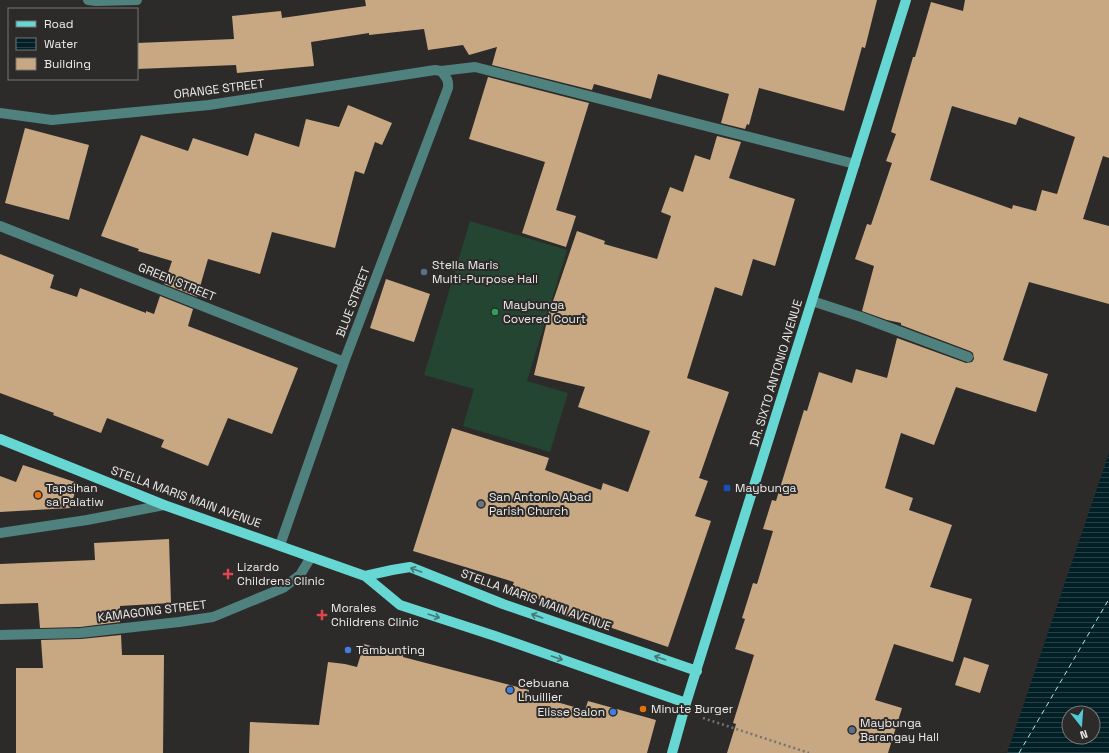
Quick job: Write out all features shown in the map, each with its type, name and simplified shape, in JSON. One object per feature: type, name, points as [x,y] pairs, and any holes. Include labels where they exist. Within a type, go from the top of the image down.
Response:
[{"type":"main road","name":"DR. SIXTO ANTONIO AVENUE","points":[[672,753],[906,0]]},
{"type":"main road","name":"STELLA MARIS MAIN AVENUE","points":[[0,439],[164,505],[365,576],[400,605],[495,636],[685,708]]},
{"type":"main road","name":"STELLA MARIS MAIN AVENUE","points":[[365,576],[410,567],[503,604],[697,671]]},
{"type":"street","points":[[88,0],[137,0]]},
{"type":"street","name":"ORANGE STREET","points":[[1,115],[52,120],[209,105],[435,70],[440,71],[475,67],[855,164]]},
{"type":"street","name":"BLUE STREET","points":[[280,545],[344,362],[448,88],[449,82],[440,71]]},
{"type":"street","name":"GREEN STREET","points":[[0,226],[344,362]]},
{"type":"street","points":[[812,301],[861,317],[968,357]]},
{"type":"street","points":[[0,533],[87,520],[164,505]]},
{"type":"street","name":"KAMAGONG STREET","points":[[0,635],[80,633],[179,622],[213,616],[283,588],[300,575],[310,556]]},
{"type":"path","points":[[685,708],[809,753]]},
{"type":"green space","name":"Maybunga Covered Court","points":[[470,221],[567,250],[527,381],[568,393],[550,452],[463,426],[474,389],[424,375]]},
{"type":"water","points":[[1109,453],[1109,753],[1007,753]]},
{"type":"building","points":[[365,0],[877,0],[865,48],[862,47],[844,111],[759,88],[749,125],[747,124],[745,129],[721,123],[729,94],[658,74],[651,99],[594,84],[592,90],[492,65],[497,47],[469,55],[463,45],[428,50],[424,29],[369,35],[369,33],[311,42],[314,66],[237,73],[236,65],[138,69],[138,43],[234,39],[232,16],[281,11],[282,18],[366,6]]},
{"type":"building","points":[[965,0],[1109,0],[1109,158],[1103,156],[1083,219],[1109,226],[1109,304],[1029,282],[1003,360],[1048,374],[1036,412],[956,387],[934,445],[901,433],[885,488],[913,498],[909,510],[952,525],[930,587],[972,599],[953,662],[894,644],[875,700],[902,708],[888,753],[727,753],[736,724],[733,723],[754,655],[735,649],[745,619],[742,618],[753,583],[757,584],[773,531],[763,529],[772,500],[776,501],[804,410],[807,411],[819,372],[852,383],[856,369],[887,378],[897,338],[966,363],[972,362],[974,359],[973,353],[970,351],[901,325],[901,323],[887,320],[862,311],[874,266],[855,259],[867,224],[871,225],[892,163],[886,161],[896,134],[891,132],[931,2],[963,11]],"holes":[[[952,106],[1016,125],[1019,117],[1075,137],[1057,194],[1042,190],[1036,211],[1013,205],[1012,209],[930,180]]]},
{"type":"building","points":[[488,77],[589,103],[556,210],[576,216],[566,247],[522,233],[545,162],[469,139]]},
{"type":"building","points":[[348,105],[392,123],[382,145],[375,142],[364,174],[355,171],[335,248],[272,232],[260,274],[208,259],[197,297],[164,284],[172,261],[138,251],[139,249],[101,236],[141,135],[188,151],[193,138],[248,156],[255,133],[299,147],[306,119],[339,127]]},
{"type":"building","points":[[25,128],[89,145],[69,220],[5,203]]},
{"type":"building","points":[[717,136],[741,142],[729,178],[795,199],[775,266],[753,259],[742,296],[715,287],[687,378],[729,392],[699,478],[708,481],[695,516],[711,521],[668,647],[609,627],[608,631],[563,615],[565,609],[511,589],[514,582],[413,551],[452,428],[549,458],[545,470],[601,490],[603,483],[628,492],[650,431],[578,407],[585,387],[534,375],[549,313],[577,231],[605,241],[604,244],[657,259],[671,216],[661,212],[670,187],[683,192],[695,155],[710,160]]},
{"type":"building","points":[[0,254],[54,275],[50,288],[77,297],[80,288],[146,313],[146,311],[154,314],[160,296],[193,309],[188,326],[298,368],[272,434],[228,418],[208,466],[161,447],[164,440],[107,418],[101,433],[53,415],[54,413],[0,393]]},
{"type":"building","points":[[386,279],[430,294],[414,342],[370,328]]},
{"type":"building","points":[[23,465],[78,483],[70,508],[0,512],[0,476],[16,482]]},
{"type":"building","points":[[169,539],[171,603],[120,606],[120,622],[80,627],[40,628],[38,603],[0,604],[0,564],[95,560],[94,543]]},
{"type":"building","points":[[121,635],[122,655],[164,655],[163,753],[16,753],[16,668],[43,668],[41,640],[81,639]]},
{"type":"building","points":[[364,644],[403,655],[403,657],[529,690],[528,694],[585,710],[588,701],[656,720],[647,753],[249,753],[250,722],[319,725],[328,662],[357,667]]},
{"type":"building","points":[[964,657],[989,665],[980,693],[955,685]]},
{"type":"ferry route","points":[[1019,753],[1109,599]]},
{"type":"place","name":"Stella Maris Multi-Purpose Hall","points":[[424,272]]},
{"type":"place","name":"Maybunga Covered Court","points":[[495,312]]},
{"type":"place","name":"Maybunga","points":[[727,488]]},
{"type":"place","name":"Tapsihan sa Palatiw","points":[[38,495]]},
{"type":"place","name":"San Antonio Abad Parish Church","points":[[481,504]]},
{"type":"place","name":"Lizardo Childrens Clinic","points":[[228,574]]},
{"type":"place","name":"Morales Childrens Clinic","points":[[322,615]]},
{"type":"place","name":"Tambunting","points":[[348,650]]},
{"type":"place","name":"Cebuana Lhuillier","points":[[510,690]]},
{"type":"place","name":"Minute Burger","points":[[643,709]]},
{"type":"place","name":"Elisse Salon","points":[[613,712]]},
{"type":"place","name":"Maybunga Barangay Hall","points":[[852,730]]}]
